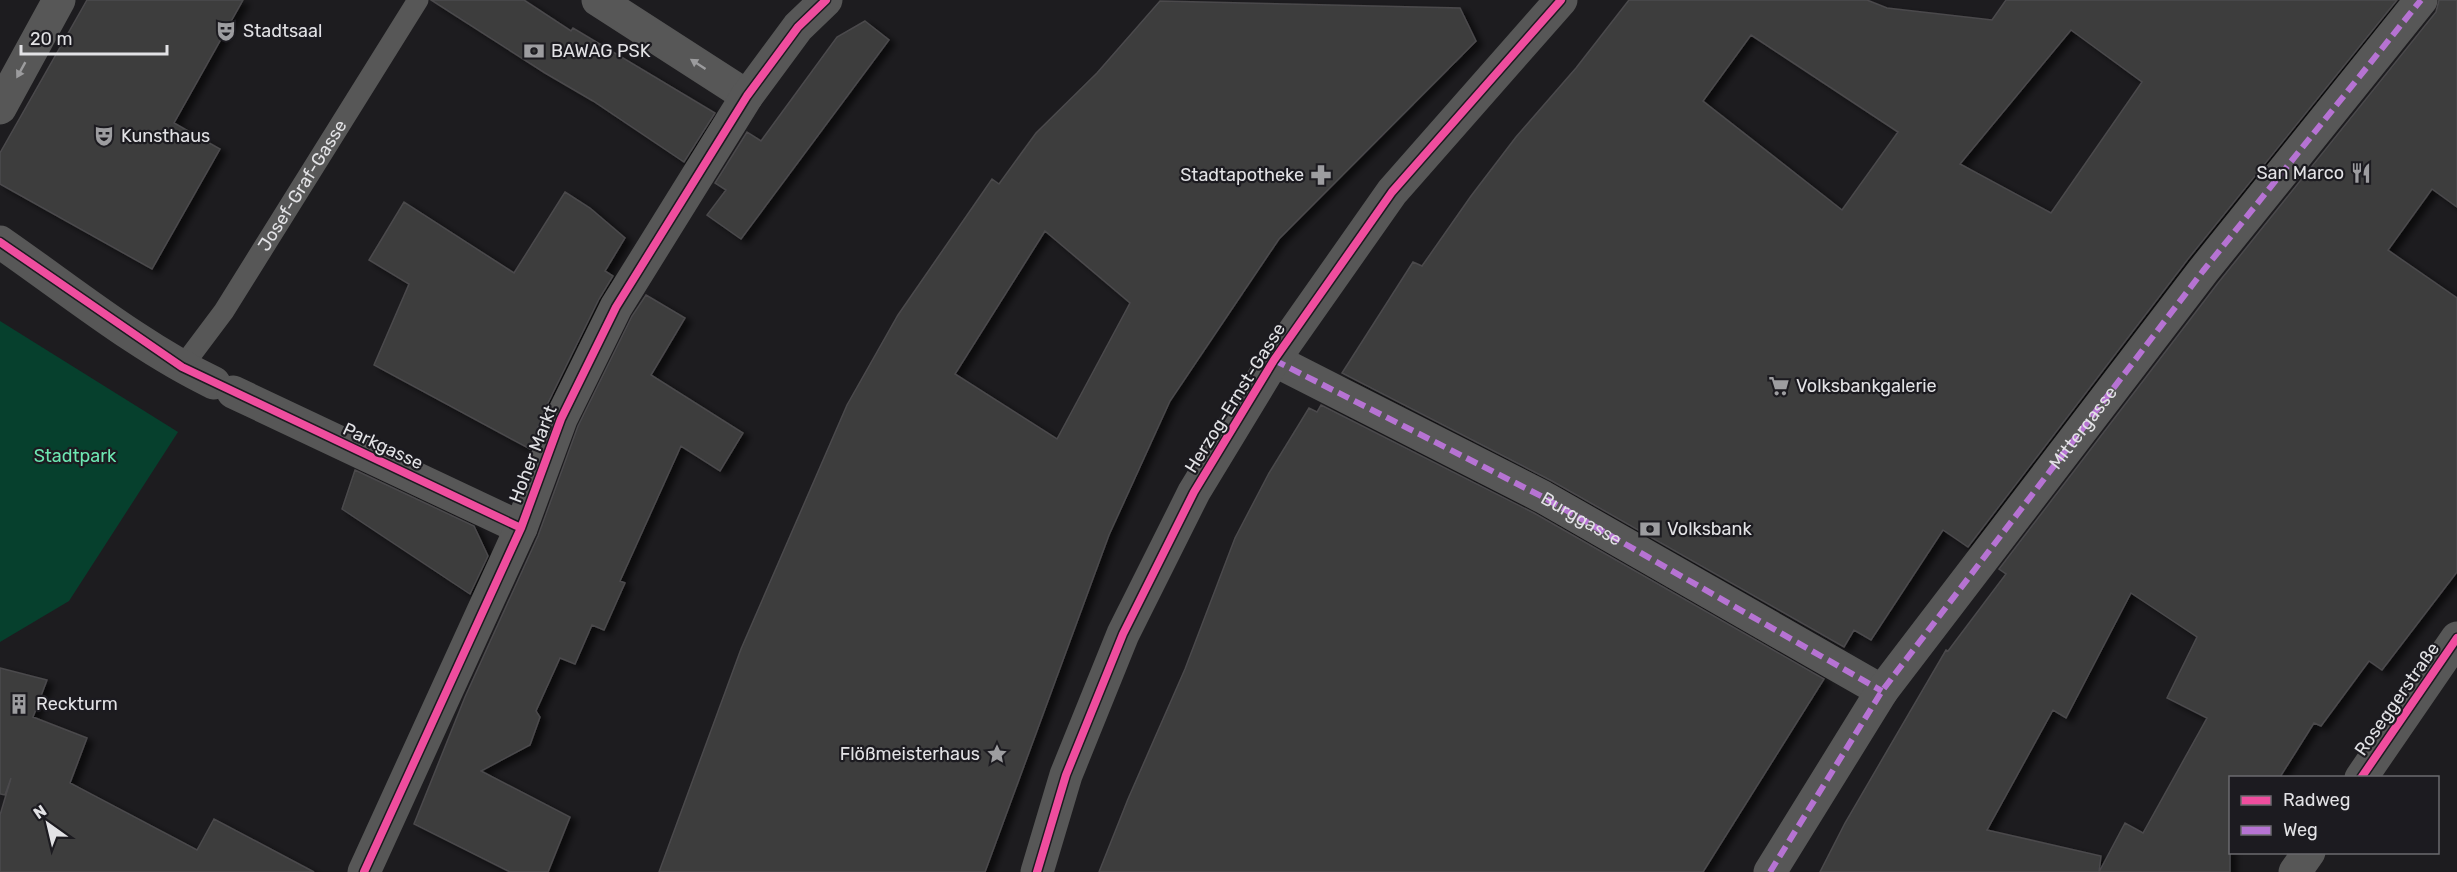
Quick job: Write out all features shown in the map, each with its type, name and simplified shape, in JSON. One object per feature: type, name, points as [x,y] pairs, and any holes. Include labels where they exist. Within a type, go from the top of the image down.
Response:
[{"type":"street","points":[[0,108],[59,0]]},
{"type":"street","points":[[598,0],[747,96]]},
{"type":"street","name":"Hoher Markt","points":[[364,872],[521,528],[561,419],[616,307],[747,96],[798,27],[826,0]]},
{"type":"street","name":"Herzog-Ernst-Gasse","points":[[1037,872],[1066,775],[1123,634],[1194,492],[1274,360],[1392,192],[1561,0]]},
{"type":"street","name":"Mittergasse","points":[[1770,872],[1882,691],[2203,271],[2421,0]]},
{"type":"street","name":"Parkgasse","points":[[0,242],[182,368],[521,528]]},
{"type":"street","name":"Burggasse","points":[[1274,360],[1542,497],[1882,691]]},
{"type":"street","name":"Roseggerstraße","points":[[2362,776],[2457,638]]},
{"type":"street","points":[[2295,872],[2308,854]]},
{"type":"lane","name":"Josef-Graf-Gasse","points":[[182,368],[224,311],[418,0]]},
{"type":"green space","name":"Stadtpark","points":[[0,321],[178,432],[69,601],[0,642]]},
{"type":"building","name":"Kunsthaus","points":[[87,0],[243,0],[174,123],[220,149],[152,269],[0,184],[0,153]]},
{"type":"building","points":[[431,0],[524,0],[571,31],[573,28],[715,113],[684,162],[593,101]]},
{"type":"building","points":[[1629,0],[1867,0],[1887,8],[1992,20],[2006,0],[2397,0],[2188,259],[1968,547],[1943,530],[1871,640],[1854,630],[1844,647],[1552,481],[1342,373],[1413,262],[1422,266],[1516,137],[1576,68]],"holes":[[[2071,30],[2142,82],[2051,213],[1960,164]],[[1751,35],[1898,132],[1842,210],[1703,101]]]},
{"type":"building","points":[[2439,0],[2457,0],[2457,207],[2432,189],[2388,250],[2457,298],[2457,572],[2382,670],[2369,661],[2321,726],[2314,723],[2281,776],[2229,776],[2230,872],[2099,872],[1820,872],[1845,823],[1946,650],[1948,651],[2006,574],[1999,569],[2218,283],[2436,12]],"holes":[[[2131,593],[2197,637],[2167,698],[2207,718],[2143,833],[2125,823],[2099,872],[2101,856],[1987,830],[2053,710],[2066,718]]]},
{"type":"building","points":[[1160,1],[1460,8],[1476,41],[1279,239],[1170,401],[1109,535],[985,872],[659,872],[741,649],[847,405],[898,315],[992,179],[999,184],[1036,133],[1097,73]],"holes":[[[1045,231],[1130,303],[1057,439],[955,374]]]},
{"type":"building","points":[[865,21],[889,40],[741,239],[707,215],[726,190],[715,183],[747,132],[761,141],[837,37]]},
{"type":"building","points":[[565,192],[590,208],[625,238],[605,271],[613,276],[599,299],[544,411],[530,449],[374,365],[409,284],[369,260],[404,202],[514,273]]},
{"type":"building","points":[[646,295],[685,318],[651,375],[743,433],[720,471],[681,446],[620,581],[625,583],[604,630],[592,625],[575,664],[560,658],[536,711],[540,717],[530,745],[481,771],[570,817],[548,872],[510,872],[414,824],[465,697],[538,536],[578,426],[632,316]]},
{"type":"building","points":[[1321,405],[1534,513],[1824,679],[1703,872],[1099,872],[1185,669],[1235,538],[1269,473],[1309,408],[1317,412]]},
{"type":"building","points":[[355,470],[474,526],[488,556],[470,594],[342,509]]},
{"type":"building","points":[[0,668],[47,680],[33,717],[87,738],[70,783],[197,850],[214,819],[314,872],[0,872],[0,815],[11,778],[5,795],[0,794]]},
{"type":"marked path","points":[[1770,872],[1882,691],[2203,271],[2421,0]]},
{"type":"marked path","points":[[1274,360],[1543,497],[1882,691]]},
{"type":"cycle path","points":[[364,872],[521,528],[561,419],[616,307],[747,96],[798,27],[826,0]]},
{"type":"cycle path","points":[[1037,872],[1066,775],[1123,634],[1194,492],[1274,360],[1392,192],[1561,0]]},
{"type":"cycle path","points":[[0,242],[182,367],[521,528]]},
{"type":"cycle path","points":[[2362,776],[2457,638]]},
{"type":"place","name":"Stadtsaal","points":[[226,31]]},
{"type":"place","name":"BAWAG PSK","points":[[534,51]]},
{"type":"place","name":"Kunsthaus","points":[[104,136]]},
{"type":"place","name":"San Marco","points":[[2361,173]]},
{"type":"place","name":"Stadtapotheke","points":[[1321,175]]},
{"type":"place","name":"Volksbankgalerie","points":[[1779,386]]},
{"type":"place","name":"Volksbank","points":[[1650,529]]},
{"type":"place","name":"Reckturm","points":[[19,704]]},
{"type":"place","name":"Flößmeisterhaus","points":[[997,754]]}]
